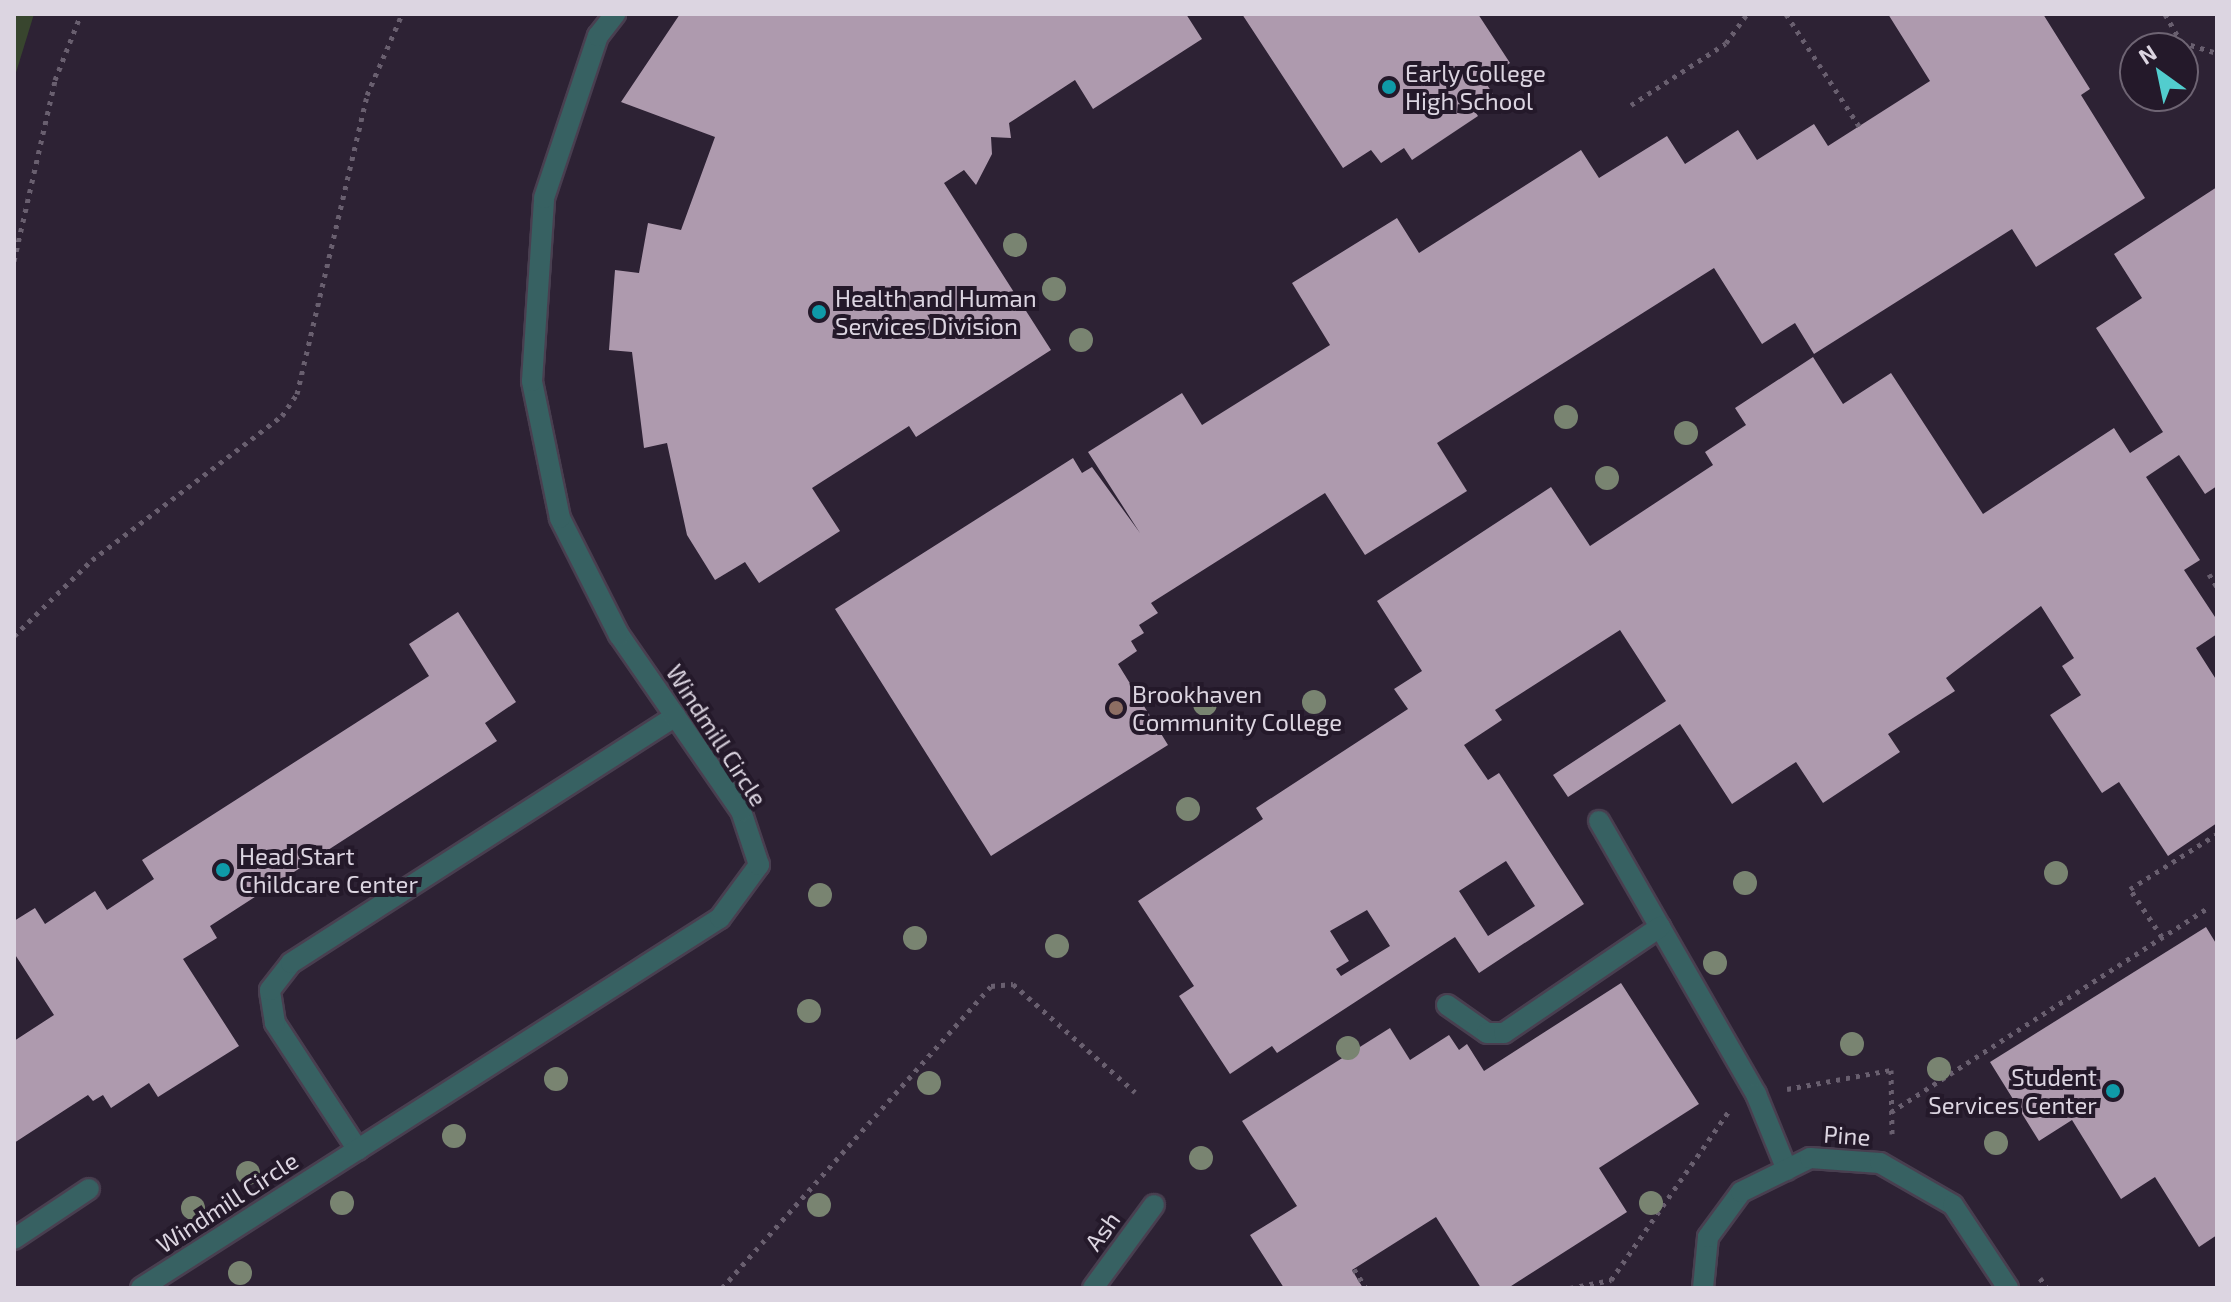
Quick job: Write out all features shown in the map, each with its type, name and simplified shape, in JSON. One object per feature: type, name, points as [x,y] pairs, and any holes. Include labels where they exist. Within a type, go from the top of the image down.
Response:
[{"type":"lane","name":"Windmill Circle","points":[[141,1288],[720,918],[759,865],[741,811],[619,635],[560,518],[532,381],[544,198],[598,36],[615,14]]},
{"type":"lane","points":[[358,1150],[275,1023],[270,990],[291,963],[676,716]]},
{"type":"lane","points":[[1599,821],[1756,1094],[1787,1170]]},
{"type":"lane","points":[[1447,1005],[1466,1023],[1504,1033],[1660,927]]},
{"type":"lane","name":"Pine","points":[[1703,1288],[1708,1237],[1741,1192],[1810,1158],[1880,1163],[1953,1205],[2008,1288]]},
{"type":"lane","points":[[14,1239],[89,1189]]},
{"type":"lane","name":"Ash","points":[[1093,1288],[1154,1205]]},
{"type":"path","points":[[14,261],[55,80],[81,14]]},
{"type":"path","points":[[14,636],[92,560],[282,416],[297,394],[367,95],[402,14]]},
{"type":"path","points":[[1631,105],[1726,43],[1747,14]]},
{"type":"path","points":[[1786,14],[1859,126]]},
{"type":"path","points":[[2165,14],[2181,42],[2217,53]]},
{"type":"path","points":[[2209,574],[2217,587]]},
{"type":"path","points":[[2162,937],[2130,889],[2217,834]]},
{"type":"path","points":[[1890,1112],[2208,908]]},
{"type":"path","points":[[722,1288],[991,986],[1013,984],[1135,1092]]},
{"type":"path","points":[[1570,1288],[1611,1280],[1733,1104],[1756,1094]]},
{"type":"path","points":[[1354,1269],[1366,1288]]},
{"type":"green space","points":[[14,14],[34,14],[14,79]]},
{"type":"building","name":"Health and Human Services Division","points":[[680,14],[1186,14],[1202,39],[1093,109],[1075,80],[1009,123],[1011,138],[991,137],[992,154],[976,185],[964,170],[944,183],[1051,350],[916,437],[909,426],[812,488],[840,531],[759,583],[745,562],[715,580],[687,535],[667,443],[644,448],[632,352],[609,350],[615,270],[639,273],[648,223],[681,230],[715,137],[621,102]]},
{"type":"building","name":"Early College High School","points":[[1242,14],[1478,14],[1510,63],[1484,80],[1493,94],[1472,107],[1478,116],[1412,160],[1404,148],[1381,163],[1371,150],[1343,168]]},
{"type":"building","points":[[1888,14],[2043,14],[2090,89],[2081,95],[2145,198],[2036,267],[2012,229],[1814,354],[1795,323],[1762,344],[1714,268],[1437,443],[1467,491],[1365,555],[1325,493],[1151,603],[1158,613],[1139,625],[1144,633],[1131,641],[1137,651],[1118,664],[1168,745],[991,856],[835,609],[1073,458],[1082,473],[1092,467],[1140,533],[1088,452],[1182,393],[1202,425],[1330,345],[1292,283],[1397,218],[1419,253],[1581,150],[1599,178],[1667,136],[1685,164],[1738,130],[1757,160],[1814,124],[1828,146],[1930,81]]},
{"type":"building","points":[[2217,187],[2217,486],[2205,494],[2179,455],[2146,477],[2200,560],[2184,570],[2217,620],[2217,634],[2196,648],[2217,681],[2217,823],[2168,856],[2119,782],[2102,793],[2050,715],[2081,695],[2062,666],[2074,658],[2041,606],[1946,678],[1955,691],[1888,734],[1900,752],[1823,803],[1796,762],[1732,804],[1680,724],[1568,797],[1553,775],[1666,701],[1620,630],[1495,710],[1502,720],[1464,745],[1488,780],[1499,773],[1584,904],[1479,973],[1455,937],[1277,1053],[1272,1046],[1230,1074],[1179,996],[1194,986],[1138,901],[1263,819],[1256,808],[1408,709],[1394,689],[1422,671],[1377,601],[1551,487],[1590,546],[1713,465],[1705,452],[1746,425],[1735,408],[1813,357],[1843,404],[1891,373],[1983,514],[2114,428],[2130,453],[2163,432],[2096,328],[2142,298],[2114,254]],"holes":[[[1506,861],[1535,906],[1488,936],[1459,891]],[[1367,910],[1390,946],[1341,976],[1336,969],[1349,961],[1330,931]]]},
{"type":"building","name":"Head Start Childcare Center","points":[[458,612],[516,702],[485,723],[497,741],[210,926],[217,938],[183,959],[239,1046],[158,1097],[149,1083],[111,1108],[103,1095],[93,1101],[88,1095],[14,1143],[14,1041],[54,1015],[14,953],[14,921],[35,908],[45,924],[95,891],[107,910],[154,879],[142,860],[429,676],[409,644]]},
{"type":"building","name":"Student Services Center","points":[[2206,927],[2217,945],[2217,1235],[2199,1247],[2155,1177],[2121,1199],[2072,1120],[2039,1141],[1990,1062]]},
{"type":"building","points":[[1621,983],[1699,1104],[1599,1168],[1627,1212],[1508,1288],[1481,1288],[1436,1217],[1352,1270],[1363,1288],[1284,1288],[1250,1235],[1297,1206],[1242,1121],[1390,1028],[1410,1060],[1449,1035],[1459,1050],[1467,1044],[1484,1071]]},
{"type":"place","name":"Early College High School","points":[[1389,87]]},
{"type":"place","name":"Health and Human Services Division","points":[[819,312]]},
{"type":"place","name":"Brookhaven Community College","points":[[1116,708]]},
{"type":"place","name":"Head Start Childcare Center","points":[[223,870]]},
{"type":"place","name":"Student Services Center","points":[[2113,1091]]}]
